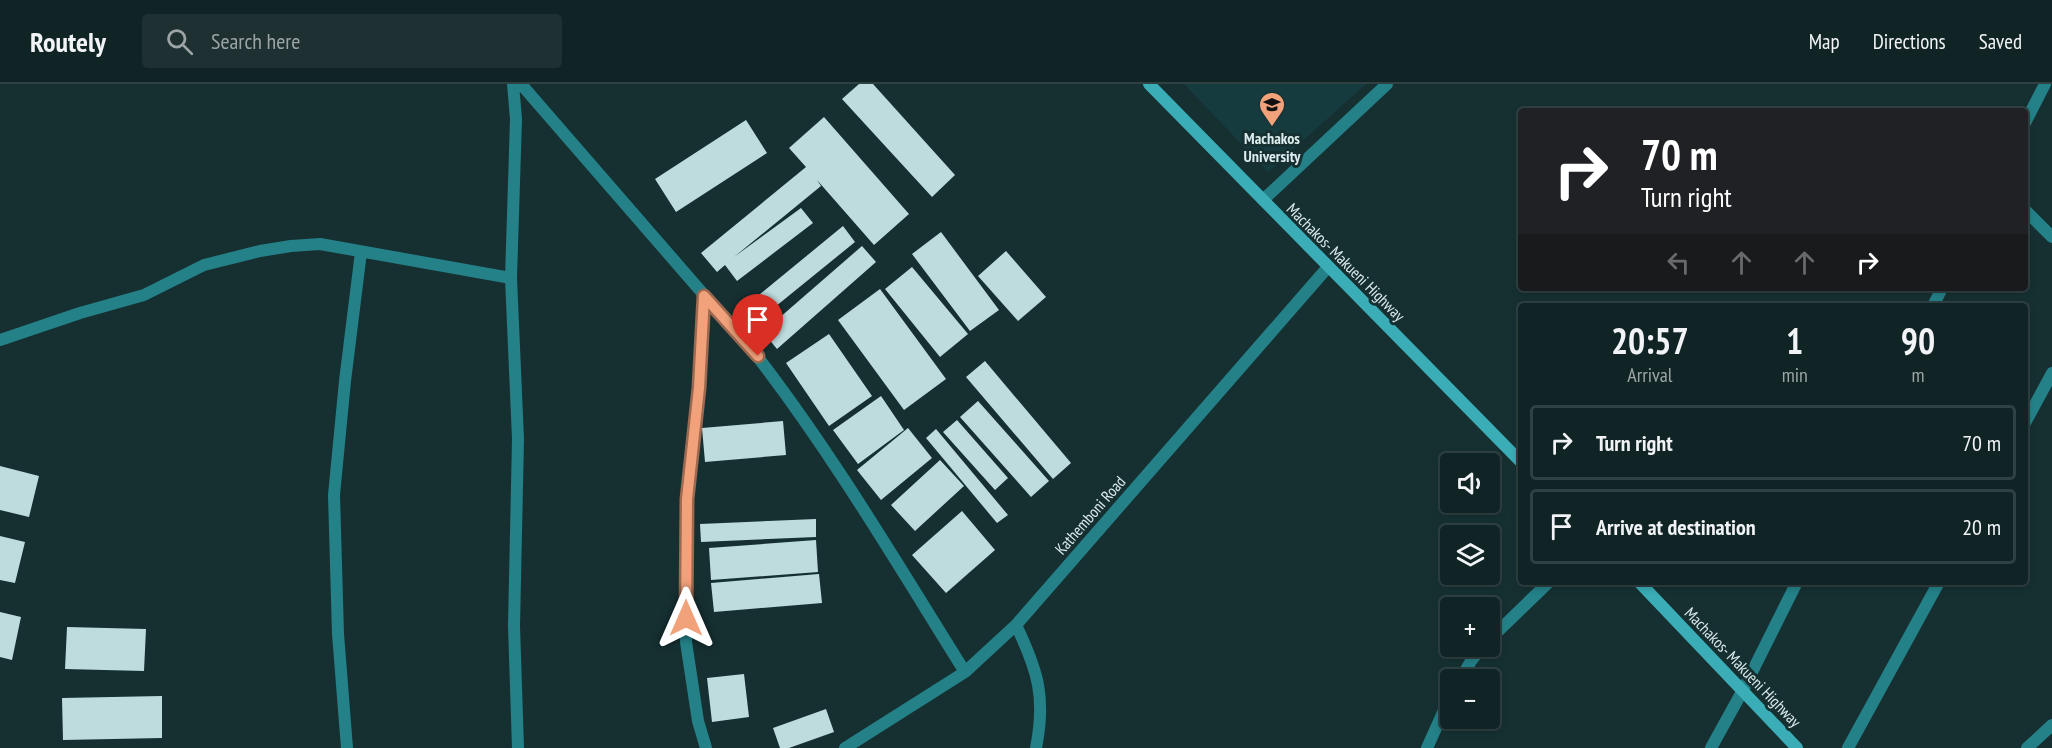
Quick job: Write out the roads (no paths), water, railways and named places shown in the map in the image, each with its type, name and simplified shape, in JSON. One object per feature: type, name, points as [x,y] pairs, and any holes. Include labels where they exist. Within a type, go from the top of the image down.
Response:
[{"type":"main road","name":"Machakos- Makueni Highway","points":[[1149,84],[1518,459]]},
{"type":"main road","name":"Machakos- Makueni Highway","points":[[1642,585],[1797,748]]},
{"type":"street","points":[[513,84],[516,119],[511,278],[518,439],[514,626],[518,748]]},
{"type":"street","points":[[521,84],[758,356],[852,490],[964,672]]},
{"type":"street","points":[[1263,200],[1387,84]]},
{"type":"street","points":[[2028,117],[2045,84]]},
{"type":"street","points":[[2028,213],[2052,237]]},
{"type":"street","points":[[0,340],[80,313],[144,295],[204,265],[301,245],[320,244],[511,278]]},
{"type":"street","points":[[347,748],[338,634],[334,495],[361,252]]},
{"type":"street","name":"Kathemboni Road","points":[[845,748],[964,672],[1016,625],[1328,267]]},
{"type":"street","points":[[704,296],[699,388],[687,499],[686,642],[698,721],[706,748]]},
{"type":"street","points":[[2028,417],[2052,373]]},
{"type":"street","points":[[1500,629],[1546,585]]},
{"type":"street","points":[[1712,748],[1796,585]]},
{"type":"street","points":[[1848,748],[1936,585]]},
{"type":"street","points":[[1016,625],[1033,661],[1038,680],[1041,703],[1036,748]]},
{"type":"street","points":[[1427,748],[1440,719]]},
{"type":"street","points":[[2027,748],[2052,724]]},
{"type":"place","name":"Machakos University","points":[[1272,128]]}]
